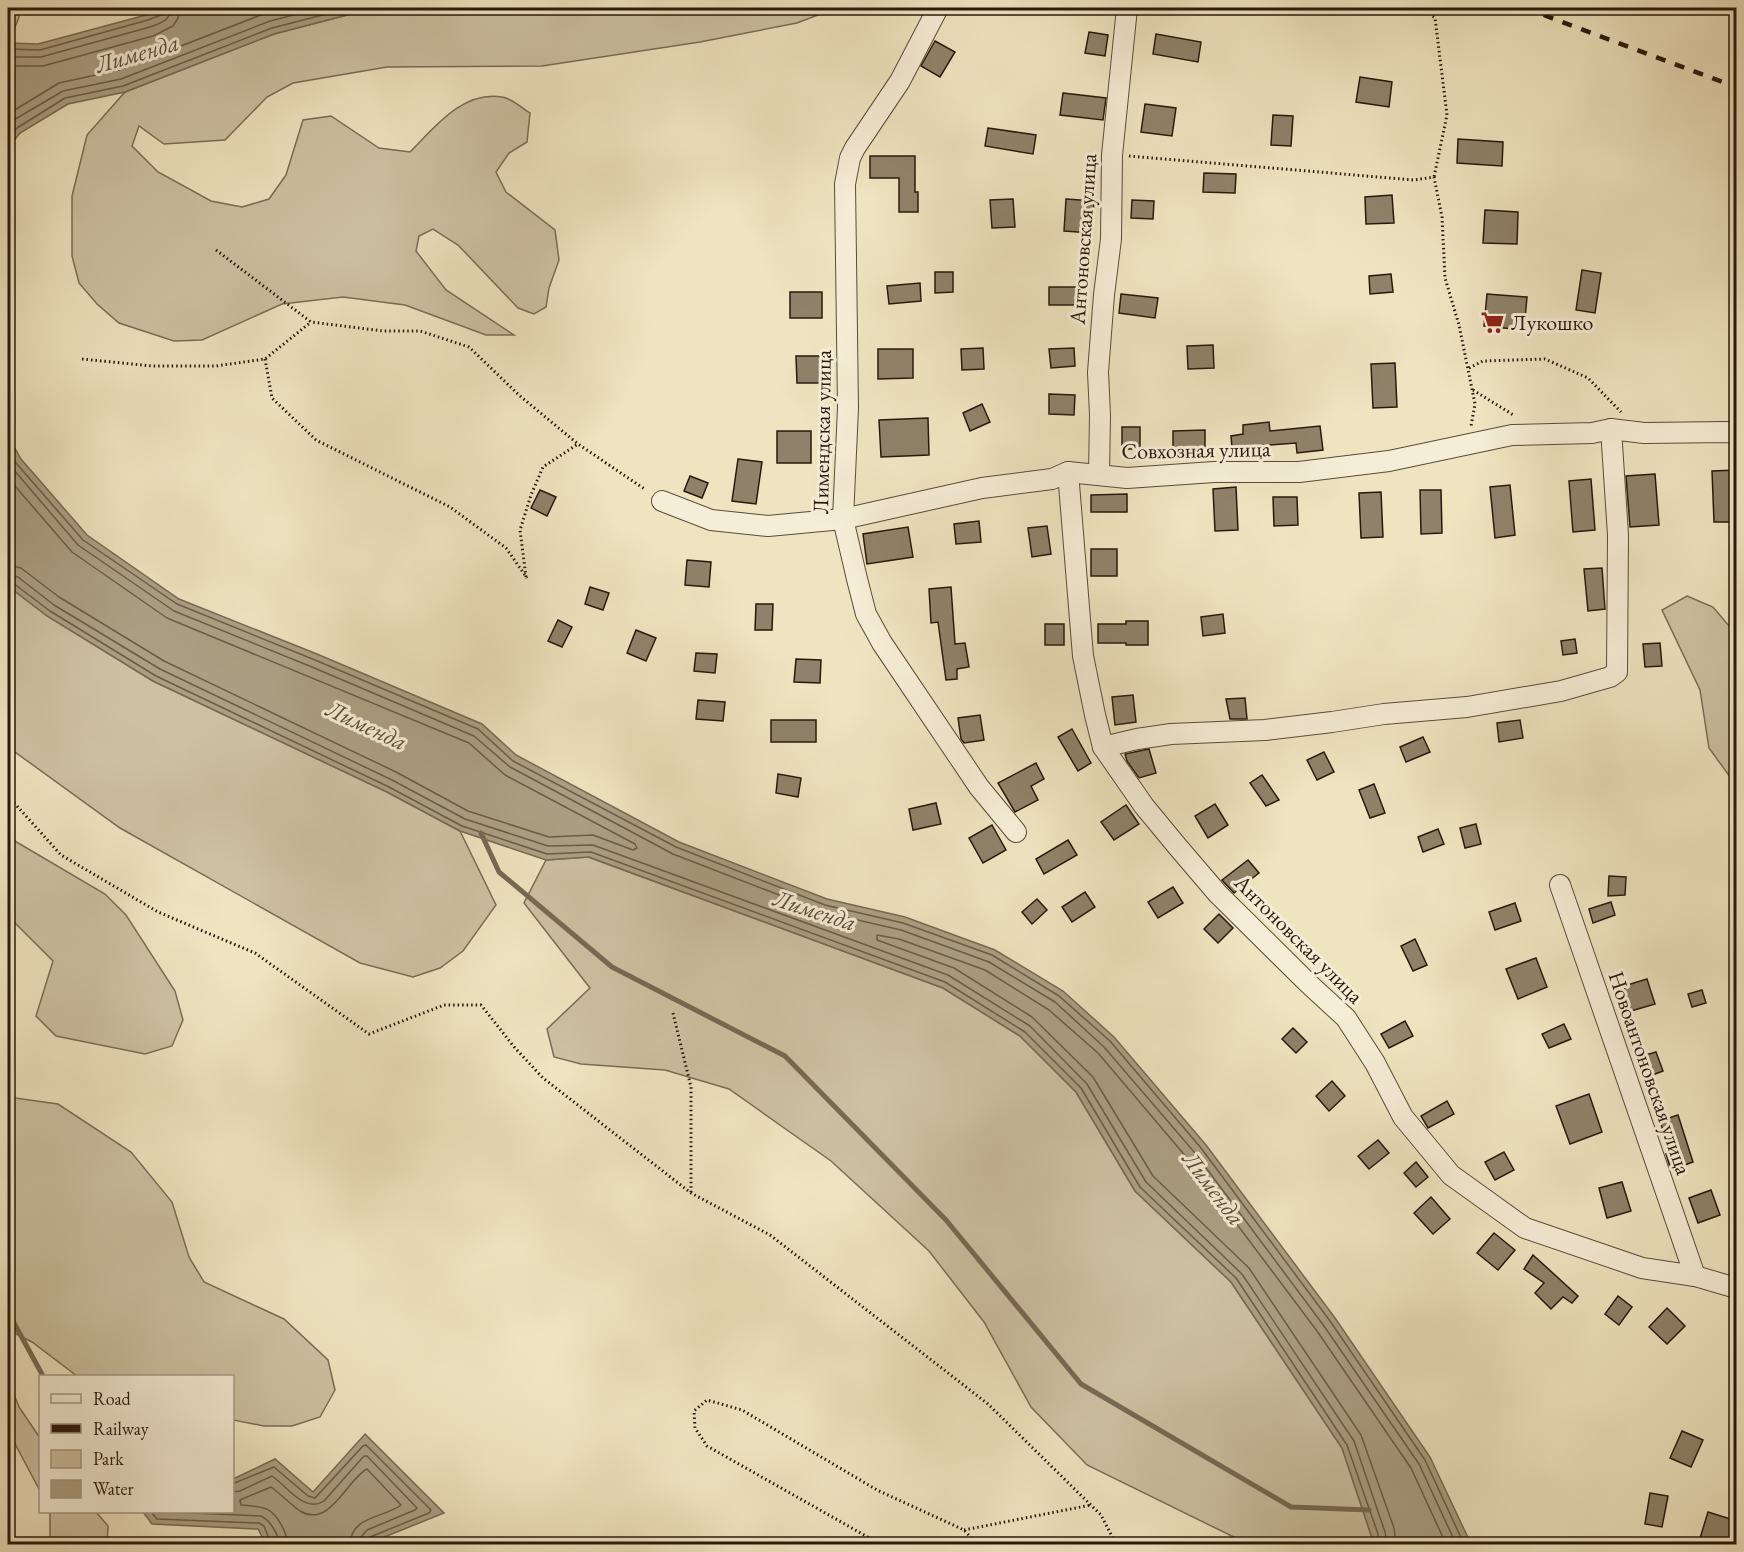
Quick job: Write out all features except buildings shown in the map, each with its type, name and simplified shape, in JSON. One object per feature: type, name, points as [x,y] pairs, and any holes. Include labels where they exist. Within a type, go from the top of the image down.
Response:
[{"type":"street","name":"Лимендская улица","points":[[938,8],[900,81],[855,148],[847,170],[845,184],[848,417],[843,519],[866,614],[882,643],[980,787],[1016,832]]},
{"type":"street","name":"Антоновская улица","points":[[1098,475],[1100,415],[1098,372],[1111,239],[1112,155],[1127,8]]},
{"type":"street","name":"Совхозная улица","points":[[662,501],[711,520],[768,526],[843,519],[982,488],[1052,479],[1068,472],[1127,478],[1214,472],[1299,472],[1389,461],[1512,435],[1592,433],[1611,429],[1644,433],[1737,433]]},
{"type":"street","points":[[1104,747],[1171,734],[1265,730],[1384,714],[1467,707],[1562,691],[1610,677],[1617,672],[1618,535],[1611,429]]},
{"type":"street","name":"Антоновская улица","points":[[1068,472],[1083,656],[1095,715],[1104,747],[1144,806],[1218,894],[1346,1018],[1375,1063],[1403,1117],[1451,1175],[1526,1228],[1642,1268],[1695,1276],[1737,1288]]},
{"type":"street","name":"Новоантоновская улица","points":[[1560,885],[1695,1276]]},
{"type":"path","points":[[1422,8],[1435,18],[1447,115],[1434,177],[1442,217],[1445,278],[1469,368],[1475,404],[1466,445]]},
{"type":"path","points":[[1112,155],[1414,180],[1434,177]]},
{"type":"path","points":[[216,250],[311,322],[383,331],[420,331],[469,347],[520,396],[578,444],[662,501]]},
{"type":"path","points":[[82,358],[152,366],[216,366],[265,358],[311,322]]},
{"type":"path","points":[[265,358],[272,398],[316,440],[450,507],[506,548],[527,578],[520,530],[531,495],[543,467],[578,444]]},
{"type":"path","points":[[1469,368],[1483,361],[1545,359],[1588,378],[1644,433]]},
{"type":"path","points":[[1473,390],[1518,418]]},
{"type":"path","points":[[8,796],[61,855],[158,912],[255,953],[369,1034],[444,1005],[481,1005],[515,1048],[543,1078],[691,1193],[770,1235],[988,1404],[1101,1515],[1116,1545]]},
{"type":"path","points":[[673,1013],[691,1087],[691,1193]]},
{"type":"path","points":[[880,1545],[707,1446],[695,1428],[694,1411],[707,1400],[742,1410],[877,1490],[964,1530],[976,1545]]},
{"type":"path","points":[[964,1530],[1091,1505]]},
{"type":"green space","points":[[8,8],[18,8],[19,17],[8,45]]},
{"type":"green space","points":[[374,8],[836,8],[797,23],[700,42],[542,66],[387,67],[293,83],[267,97],[225,140],[164,144],[139,126],[132,146],[158,172],[211,201],[242,207],[269,199],[286,175],[303,120],[331,116],[379,148],[410,152],[440,122],[462,105],[488,97],[502,97],[513,101],[530,113],[527,142],[509,153],[496,172],[506,192],[555,230],[559,260],[549,288],[546,307],[534,314],[518,308],[458,245],[433,229],[419,236],[416,251],[446,290],[514,335],[486,335],[405,305],[343,297],[282,304],[202,340],[174,341],[119,323],[97,304],[79,283],[72,256],[72,196],[87,135],[125,92],[274,34]]},
{"type":"green space","points":[[8,586],[47,616],[153,681],[387,792],[460,831],[496,905],[463,951],[440,968],[413,977],[360,963],[120,828],[8,747]]},
{"type":"green space","points":[[1687,596],[1713,607],[1736,634],[1736,785],[1709,748],[1700,690],[1662,610]]},
{"type":"green space","points":[[8,837],[105,894],[126,915],[175,991],[183,1020],[172,1046],[145,1054],[56,1036],[36,1016],[53,961],[8,916]]},
{"type":"green space","points":[[588,857],[943,988],[1020,1036],[1076,1092],[1135,1191],[1231,1282],[1342,1448],[1374,1544],[1248,1544],[1087,1465],[1031,1407],[984,1322],[929,1251],[831,1161],[729,1089],[665,1070],[581,1064],[554,1057],[547,1029],[590,988],[524,903],[546,860]]},
{"type":"green space","points":[[8,1097],[58,1104],[131,1152],[172,1202],[189,1257],[204,1282],[284,1319],[328,1360],[335,1390],[320,1417],[292,1426],[264,1426],[234,1420],[234,1375],[76,1375],[32,1342],[8,1330]]},
{"type":"green space","points":[[8,1379],[19,1407],[39,1437],[39,1489],[13,1440],[8,1436]]},
{"type":"green space","points":[[50,1513],[97,1513],[108,1526],[107,1544],[50,1544]]},
{"type":"water","name":"Лименда","points":[[164,8],[374,8],[274,34],[125,92],[68,104],[20,133],[8,148],[8,45],[10,43],[38,44]]},
{"type":"water","name":"Лименда","points":[[8,436],[21,459],[87,535],[179,599],[482,724],[516,755],[679,842],[827,899],[905,917],[995,950],[1063,991],[1114,1037],[1206,1145],[1335,1318],[1430,1457],[1471,1544],[1374,1544],[1342,1448],[1231,1282],[1135,1191],[1076,1092],[1020,1036],[943,988],[589,857],[546,860],[460,831],[387,792],[153,681],[47,616],[8,586]]},
{"type":"water","points":[[365,1434],[444,1513],[367,1544],[266,1544],[258,1529],[152,1524],[144,1513],[234,1513],[234,1479],[275,1459],[313,1492]]},
{"type":"waterway","points":[[481,833],[499,872],[612,967],[785,1056],[946,1220],[1081,1384],[1291,1507],[1369,1510]]},
{"type":"waterway","points":[[8,1312],[42,1375]]},
{"type":"railway","points":[[1525,8],[1736,87]]},
{"type":"place","name":"Лукошко","points":[[1493,322]]}]
